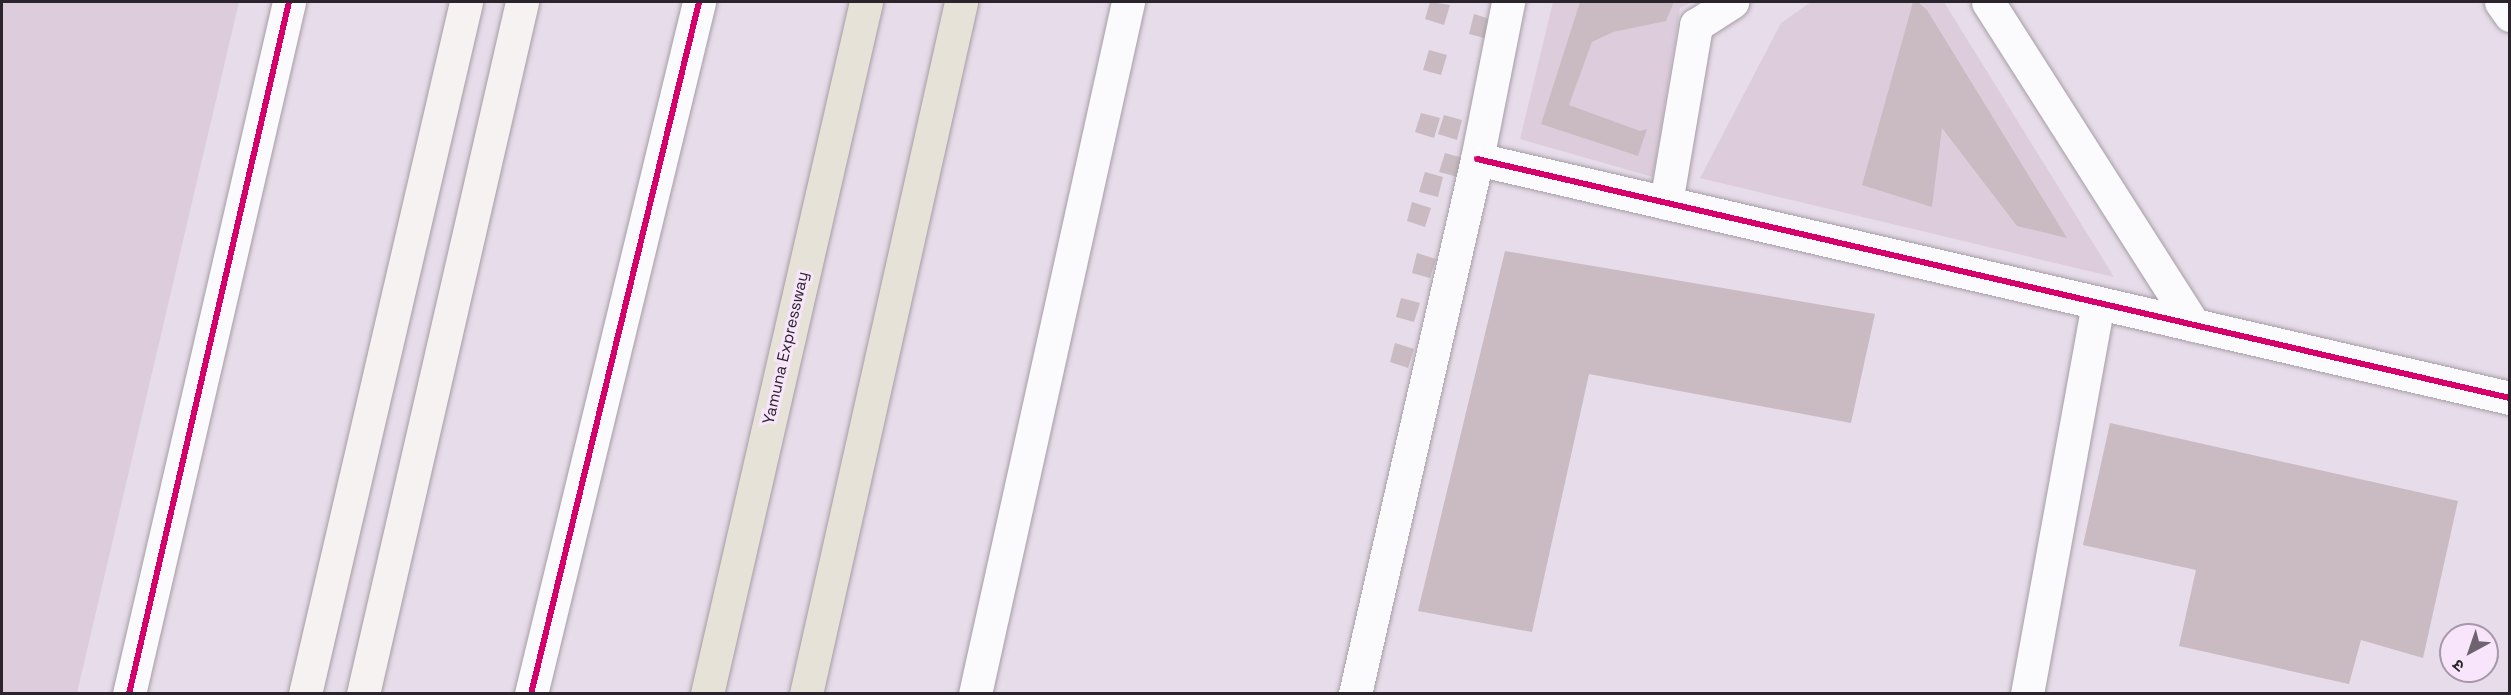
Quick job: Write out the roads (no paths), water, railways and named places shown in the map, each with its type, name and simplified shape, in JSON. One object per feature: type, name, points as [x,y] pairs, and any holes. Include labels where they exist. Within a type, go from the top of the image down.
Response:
[{"type":"highway","name":"Yamuna Expressway","points":[[706,693],[866,2]]},
{"type":"highway","points":[[806,693],[938,94],[961,2]]},
{"type":"main road","points":[[305,693],[466,2]]},
{"type":"main road","points":[[363,693],[522,2]]},
{"type":"street","points":[[129,693],[289,2]]},
{"type":"street","points":[[531,693],[699,2]]},
{"type":"street","points":[[975,693],[1128,2]]},
{"type":"street","points":[[1355,693],[1477,159],[1508,2]]},
{"type":"street","points":[[1666,203],[1696,25],[1732,2]]},
{"type":"street","points":[[1988,2],[2194,325]]},
{"type":"street","points":[[2501,2],[2510,15]]},
{"type":"street","points":[[1477,159],[2510,398]]},
{"type":"street","points":[[2027,693],[2098,303]]}]
